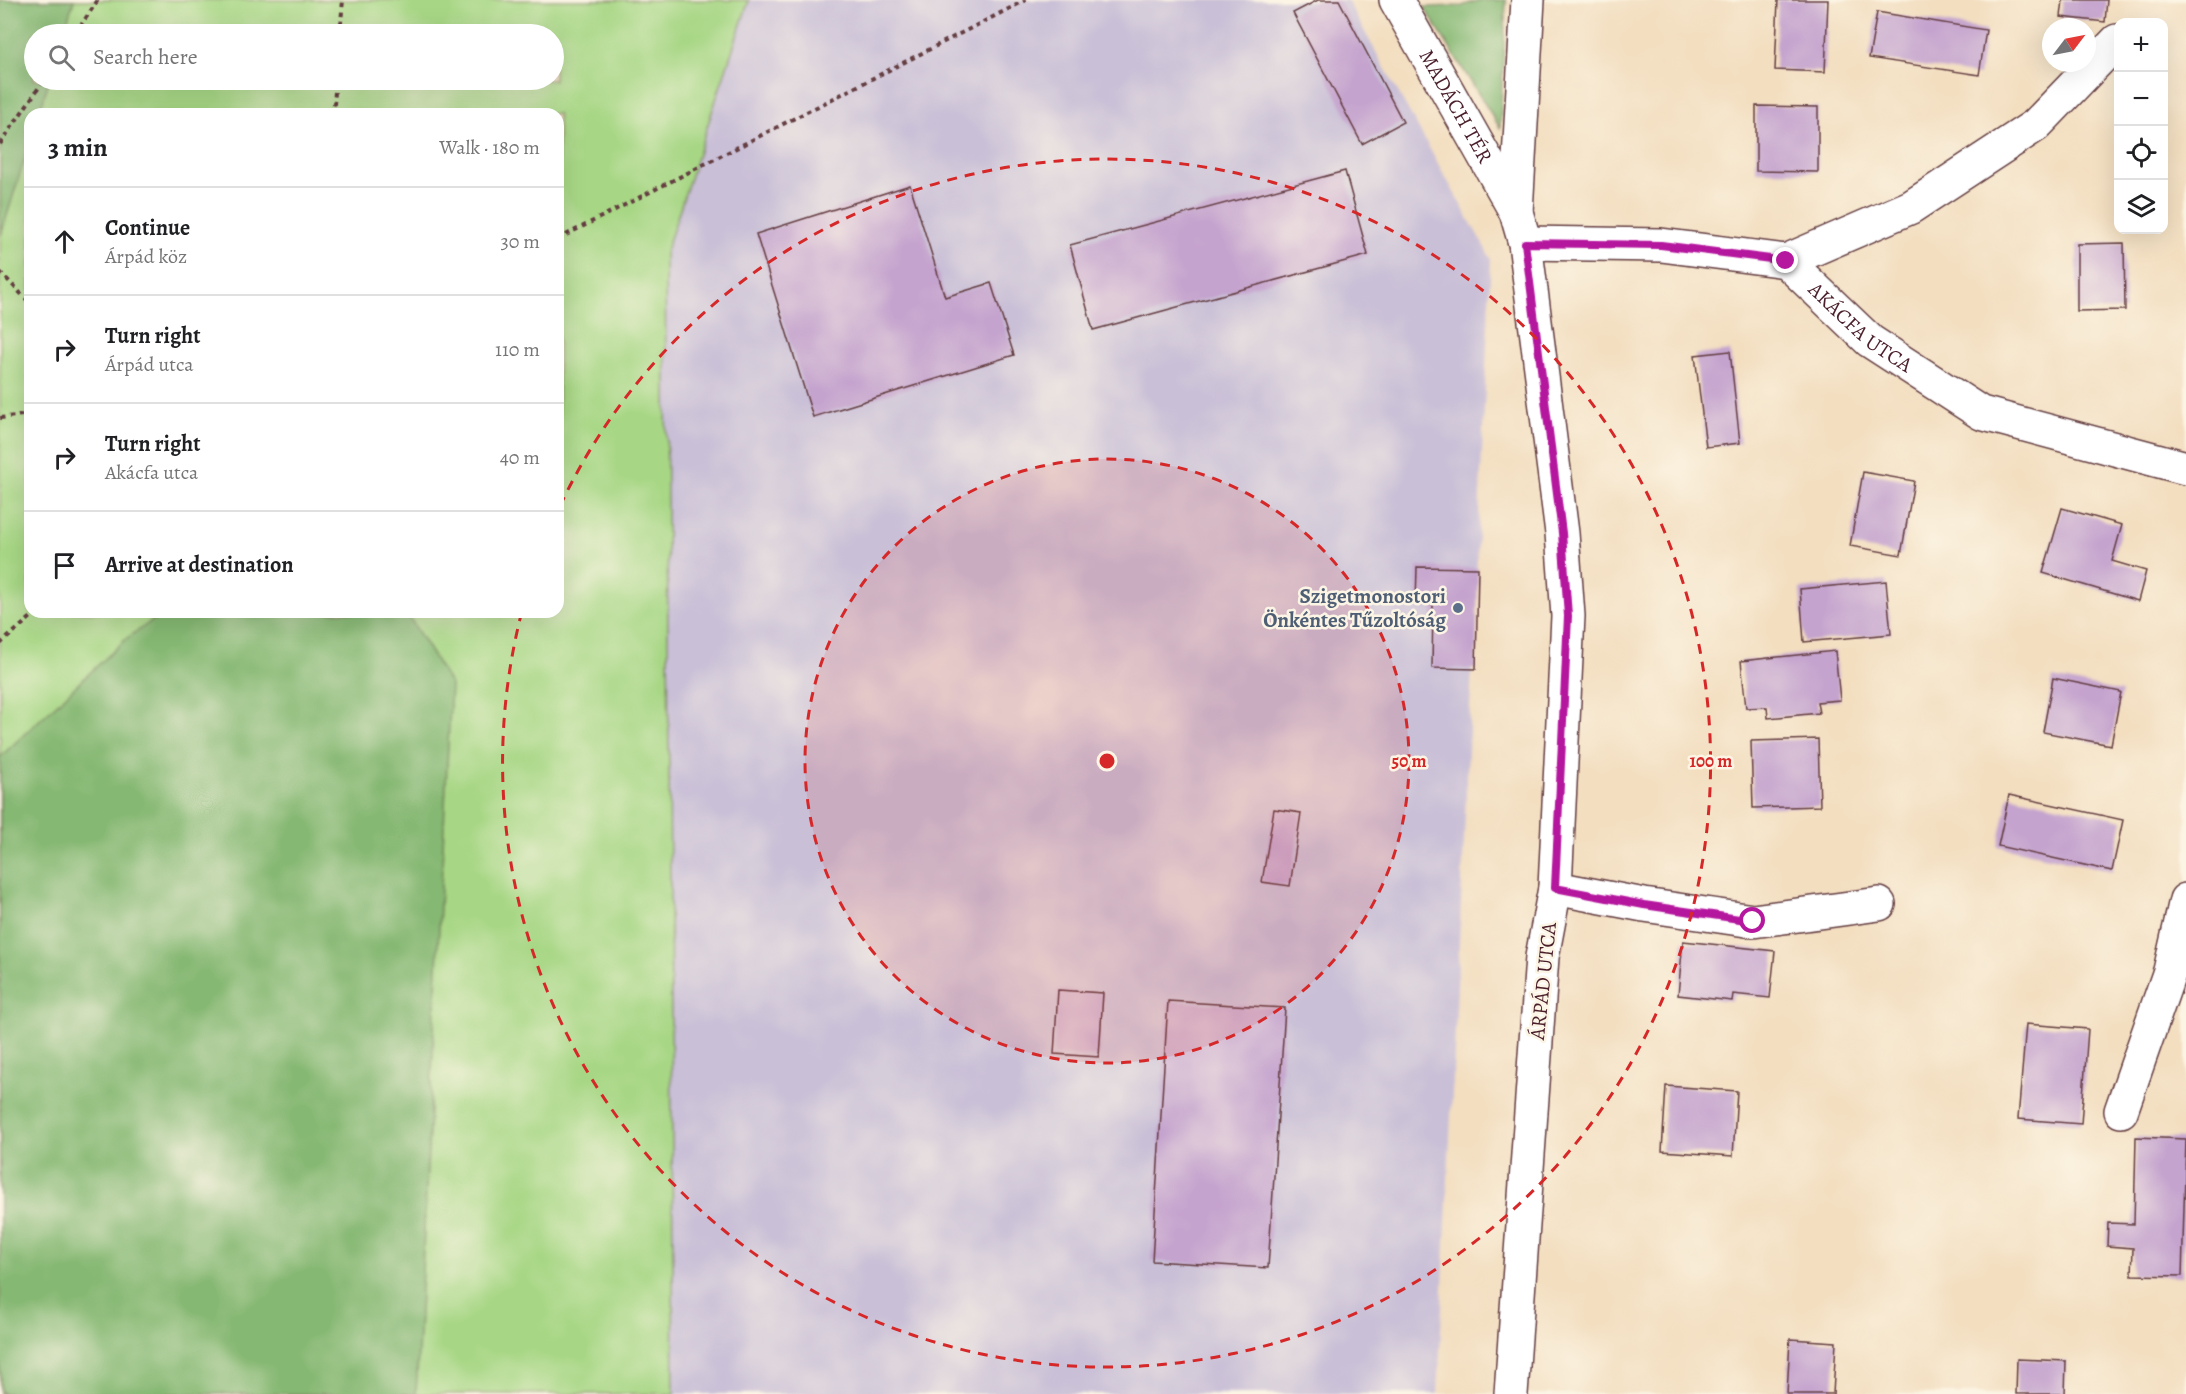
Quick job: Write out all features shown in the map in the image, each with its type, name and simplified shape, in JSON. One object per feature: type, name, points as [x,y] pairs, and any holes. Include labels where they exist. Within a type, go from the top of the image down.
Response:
[{"type":"street","name":"MADÁCH TÉR","points":[[1395,0],[1516,212]]},
{"type":"street","points":[[1516,212],[1528,0]]},
{"type":"street","points":[[1525,243],[1661,245],[1786,261],[1911,207],[2036,125],[2114,44]]},
{"type":"street","name":"ÁRPÁD UTCA","points":[[1511,1394],[1542,957],[1555,888],[1568,616],[1562,533],[1525,243],[1516,212]]},
{"type":"street","name":"AKÁCFA UTCA","points":[[1786,261],[1870,341],[1981,413],[2186,468]]},
{"type":"street","points":[[1555,888],[1644,905],[1753,921],[1879,903]]},
{"type":"street","points":[[2121,1111],[2170,971],[2186,900]]},
{"type":"path","points":[[82,24],[98,0]]},
{"type":"path","points":[[341,24],[343,0]]},
{"type":"path","points":[[564,236],[1026,0]]},
{"type":"path","points":[[25,108],[37,90]]},
{"type":"path","points":[[332,108],[335,90]]},
{"type":"path","points":[[0,144],[24,109]]},
{"type":"path","points":[[0,272],[24,297]]},
{"type":"path","points":[[0,418],[24,415]]},
{"type":"path","points":[[0,644],[30,618]]},
{"type":"shaded area","points":[[749,0],[1347,0],[1491,259],[1438,1394],[674,1394],[665,254]]},
{"type":"green space","points":[[0,0],[749,0],[665,254],[674,1394],[0,1394]]},
{"type":"green space","points":[[0,0],[74,0],[66,24],[24,24],[24,90],[46,90],[41,108],[24,108],[24,161],[0,238]]},
{"type":"green space","points":[[1479,0],[1506,0],[1500,128],[1424,7],[1462,6]]},
{"type":"green space","points":[[156,618],[410,618],[451,685],[416,1394],[5,1394],[0,1391],[0,757],[127,638]]},
{"type":"building","points":[[1318,0],[1339,0],[1403,122],[1362,144],[1293,13]]},
{"type":"building","points":[[1778,0],[1828,0],[1825,72],[1775,70]]},
{"type":"building","points":[[2063,0],[2107,0],[2105,22],[2096,21],[2096,18],[2061,17]]},
{"type":"building","points":[[1877,12],[1986,30],[1979,75],[1869,58]]},
{"type":"building","points":[[1756,106],[1818,107],[1818,172],[1756,171]]},
{"type":"building","points":[[1345,171],[1368,255],[1093,330],[1070,245]]},
{"type":"building","points":[[910,185],[945,297],[991,283],[1014,355],[813,417],[756,234]]},
{"type":"building","points":[[2124,243],[2125,310],[2077,311],[2077,244]]},
{"type":"building","points":[[1730,351],[1740,443],[1706,447],[1695,355]]},
{"type":"building","points":[[1863,472],[1914,481],[1901,555],[1850,546]]},
{"type":"building","points":[[2062,508],[2122,525],[2112,561],[2146,571],[2138,601],[2043,573]]},
{"type":"building","points":[[1417,567],[1478,568],[1476,669],[1432,668],[1433,604],[1416,604]]},
{"type":"building","points":[[1886,581],[1891,634],[1804,642],[1800,589]]},
{"type":"building","points":[[1835,651],[1840,700],[1817,702],[1819,713],[1768,718],[1767,707],[1746,708],[1741,661]]},
{"type":"building","points":[[2053,678],[2121,692],[2111,745],[2043,732]]},
{"type":"building","points":[[1818,739],[1820,806],[1753,808],[1751,741]]},
{"type":"building","points":[[2009,795],[2123,820],[2112,871],[1998,846]]},
{"type":"building","points":[[1274,809],[1301,813],[1290,886],[1262,882]]},
{"type":"building","points":[[1683,941],[1775,951],[1770,998],[1733,994],[1732,1001],[1678,995]]},
{"type":"building","points":[[1058,990],[1103,993],[1099,1057],[1054,1054]]},
{"type":"building","points":[[1168,1001],[1285,1008],[1268,1268],[1152,1261]]},
{"type":"building","points":[[2026,1024],[2088,1029],[2081,1124],[2018,1119]]},
{"type":"building","points":[[1666,1086],[1737,1091],[1733,1156],[1662,1151]]},
{"type":"building","points":[[2136,1137],[2186,1139],[2182,1276],[2132,1275],[2133,1248],[2107,1246],[2108,1223],[2134,1224]]},
{"type":"building","points":[[1790,1339],[1836,1342],[1833,1394],[1787,1394]]},
{"type":"building","points":[[2017,1359],[2066,1361],[2065,1394],[2016,1394]]},
{"type":"place","name":"Szigetmonostori Önkéntes Tűzoltóság","points":[[1458,608]]},
{"type":"route","points":[[1753,921],[1644,905],[1555,888],[1568,616],[1562,533],[1525,243],[1661,245],[1786,261]]}]
